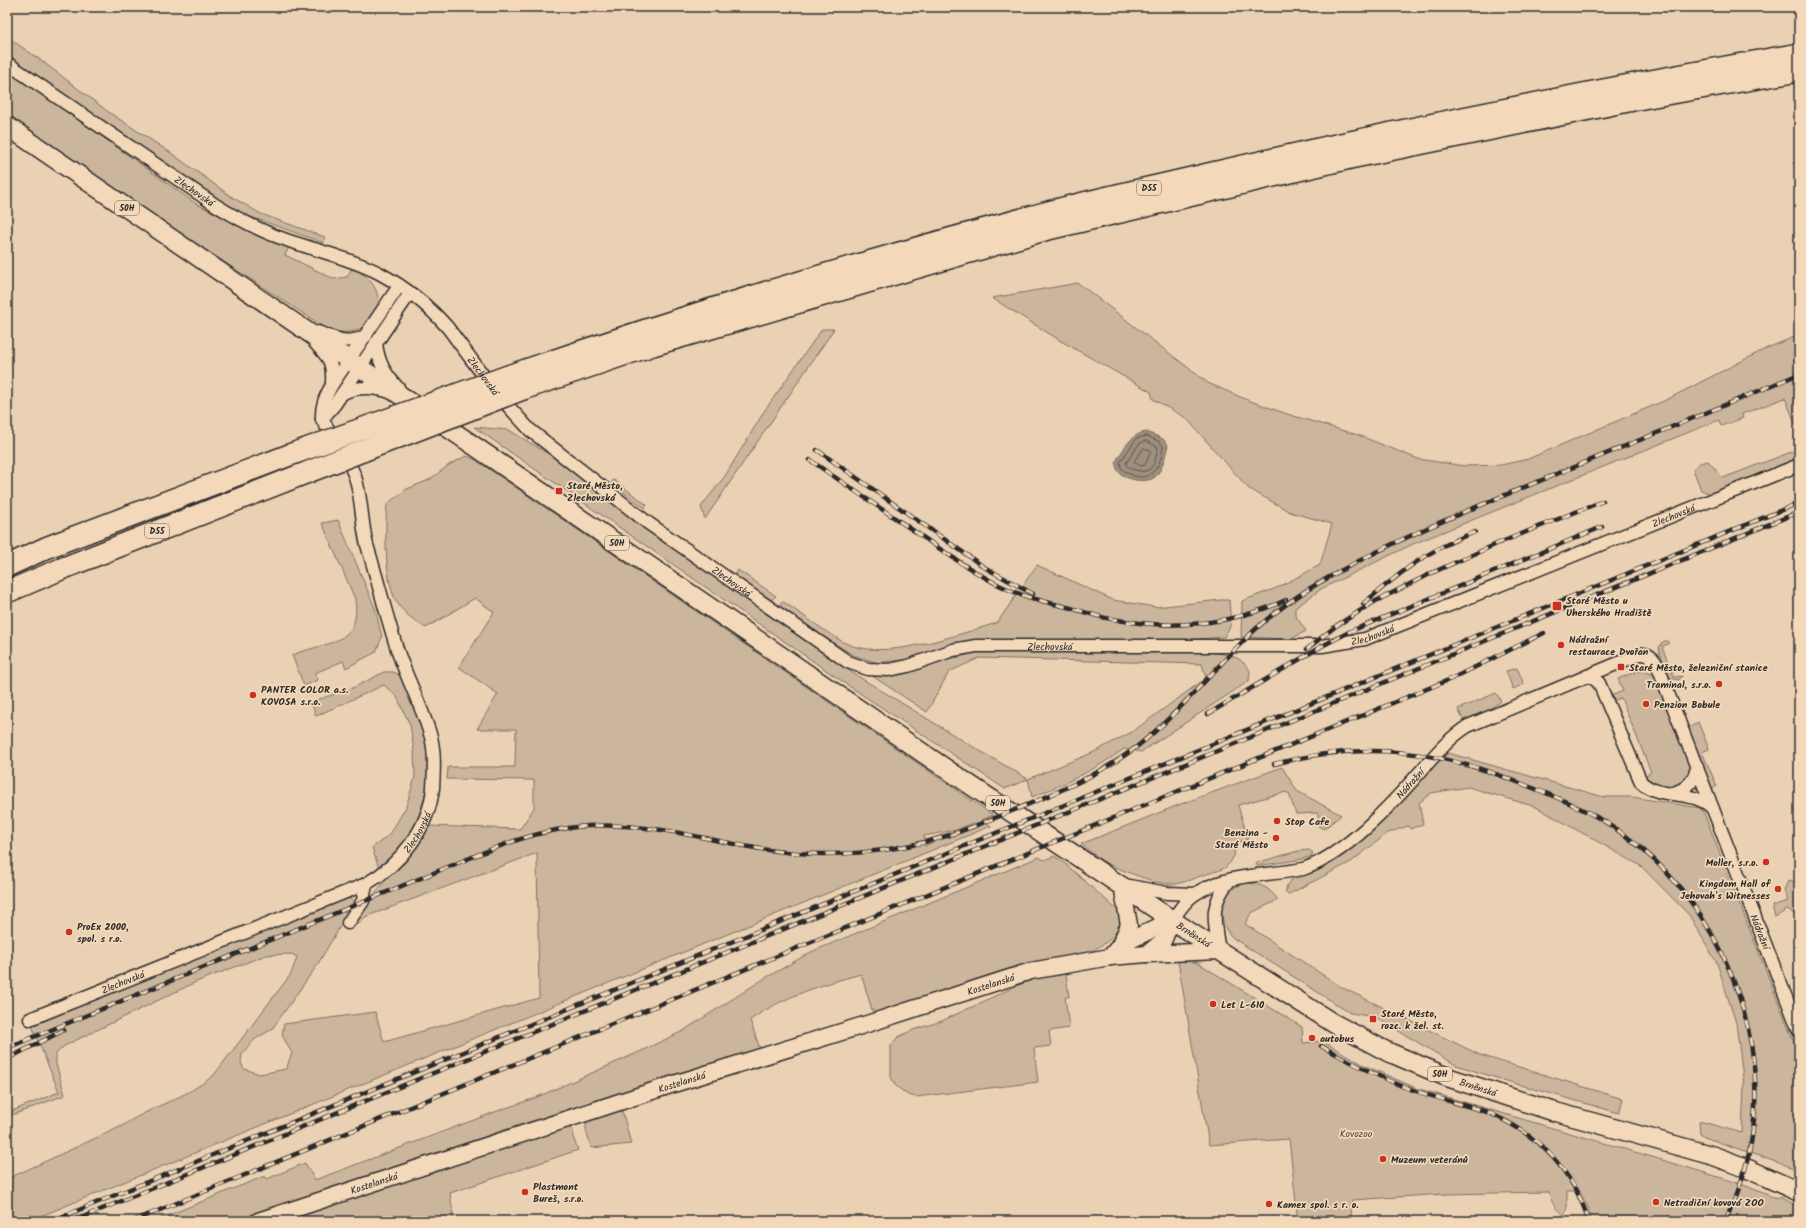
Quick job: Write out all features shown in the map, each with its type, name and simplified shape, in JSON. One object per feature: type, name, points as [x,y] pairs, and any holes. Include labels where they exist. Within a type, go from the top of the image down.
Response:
[{"type":"highway","name":"D55","points":[[7,592],[68,566],[308,472],[517,382],[645,329],[766,291],[1043,213],[1348,141],[1640,82],[1799,54]]},
{"type":"highway","name":"D55","points":[[7,566],[48,547],[292,454],[517,382],[1048,229],[1350,158],[1643,98],[1799,70]]},
{"type":"main road","name":"50H","points":[[7,126],[356,363],[933,760],[1122,885]]},
{"type":"main road","name":"Brněnská","points":[[1122,885],[1219,951],[1339,1027],[1412,1064],[1510,1099],[1708,1154],[1746,1168],[1799,1192]]},
{"type":"main road","points":[[1115,952],[1129,925],[1122,885]]},
{"type":"main road","points":[[1147,954],[1163,941],[1172,920]]},
{"type":"main road","name":"Kostelanská","points":[[1115,952],[1172,920]]},
{"type":"main road","name":"Kostelanská","points":[[258,1221],[677,1083],[864,1025],[1031,970],[1115,952],[1147,954],[1219,951]]},
{"type":"main road","points":[[1773,1180],[1799,1179]]},
{"type":"street","name":"Zlechovská","points":[[7,63],[214,204],[243,221],[273,235],[358,264],[379,274],[410,293],[439,318],[448,328],[498,395],[530,430],[648,523],[848,662],[868,669],[889,670],[908,666],[953,650],[976,646],[1322,646],[1365,638],[1799,465]]},
{"type":"street","points":[[322,419],[343,393],[366,336],[399,286]]},
{"type":"street","points":[[322,419],[321,409],[332,386],[376,343],[410,293]]},
{"type":"street","points":[[281,313],[338,340],[356,341],[366,336]]},
{"type":"street","points":[[281,313],[305,333],[330,361],[333,368],[332,386]]},
{"type":"street","points":[[376,343],[377,358],[382,368],[408,399]]},
{"type":"street","points":[[343,393],[353,388],[369,388],[384,390],[408,399]]},
{"type":"street","name":"Zlechovská","points":[[30,1019],[366,884],[380,875],[397,860],[418,832],[426,814],[432,790],[434,768],[431,738],[399,655],[386,612],[363,530],[354,475],[322,419]]},
{"type":"street","name":"Nádražní","points":[[1172,920],[1194,894],[1212,885],[1230,880],[1294,871],[1308,867],[1322,860],[1374,820],[1457,733],[1483,719],[1640,654],[1646,653],[1654,660],[1666,688],[1799,1031]]},
{"type":"street","points":[[1587,676],[1593,678],[1599,683],[1641,782],[1651,790],[1698,798],[1706,802],[1713,809]]},
{"type":"street","points":[[1671,793],[1684,790],[1687,787],[1694,778],[1697,766]]},
{"type":"street","points":[[1219,951],[1214,910],[1218,896],[1230,880]]},
{"type":"street","points":[[348,923],[363,901],[366,884]]},
{"type":"street","name":"Nádražní","points":[[1122,885],[1167,893],[1194,894]]},
{"type":"green space","points":[[7,37],[42,61],[107,111],[171,153],[232,197],[261,214],[325,237],[324,243],[246,215],[196,188],[129,138],[7,56]]},
{"type":"green space","points":[[7,69],[195,203],[238,225],[289,247],[285,255],[334,279],[347,277],[352,268],[360,272],[373,285],[377,292],[378,308],[374,317],[367,324],[353,331],[339,332],[324,327],[166,224],[7,115]]},
{"type":"green space","points":[[1078,283],[1208,383],[1245,399],[1287,414],[1358,435],[1418,459],[1465,466],[1501,465],[1528,459],[1666,400],[1767,348],[1799,335],[1799,432],[1785,398],[1742,414],[1743,418],[1721,426],[1719,420],[1413,544],[1321,589],[1295,608],[1295,615],[1306,631],[1291,639],[1241,637],[1242,601],[1279,587],[1320,565],[1332,524],[1290,512],[1248,488],[1186,418],[1153,399],[1151,392],[1061,341],[992,298]]},
{"type":"green space","points":[[822,329],[834,329],[705,519],[701,507],[725,476],[765,410]]},
{"type":"green space","points":[[474,427],[509,430],[570,467],[633,520],[851,672],[1028,779],[1005,789],[849,686]]},
{"type":"green space","points":[[1799,449],[1799,462],[1711,494],[1701,490],[1693,469],[1700,463],[1708,461],[1723,478]]},
{"type":"green space","points":[[466,456],[474,459],[993,815],[982,820],[991,826],[29,1221],[7,1221],[7,1179],[122,1126],[192,1090],[214,1075],[291,974],[297,957],[292,954],[266,955],[196,982],[64,1046],[56,1054],[56,1064],[65,1095],[7,1117],[7,1113],[59,1092],[32,1026],[347,897],[354,903],[316,967],[272,1029],[254,1040],[242,1054],[241,1063],[244,1069],[260,1074],[286,1069],[292,1053],[282,1035],[284,1024],[375,1012],[384,1042],[539,998],[537,853],[365,917],[359,924],[357,920],[367,903],[407,857],[429,826],[520,829],[534,808],[534,780],[447,779],[448,767],[515,767],[516,729],[477,729],[498,694],[459,667],[494,612],[475,598],[426,628],[411,618],[401,608],[393,595],[390,583],[386,556],[387,504],[407,489],[429,480],[449,465]],"holes":[[[973,823],[925,846],[924,836],[956,830]]]},
{"type":"green space","points":[[614,480],[647,505],[645,508],[612,484],[612,481]]},
{"type":"green space","points":[[338,520],[375,608],[382,637],[376,652],[346,668],[343,661],[315,673],[318,680],[304,686],[292,655],[338,640],[347,634],[353,626],[356,614],[355,599],[322,523]]},
{"type":"green space","points":[[1037,565],[1113,600],[1155,607],[1229,600],[1231,625],[1224,637],[1170,641],[985,641],[944,648],[907,659],[878,663],[853,655],[779,607],[782,601],[843,642],[859,648],[878,650],[919,645],[997,623]]},
{"type":"green space","points":[[738,570],[776,596],[770,601],[735,576]]},
{"type":"green space","points":[[1664,641],[1669,643],[1662,647],[1674,677],[1682,676],[1679,680],[1670,678],[1660,653],[1659,647]]},
{"type":"green space","points":[[981,651],[1203,652],[1224,654],[1236,658],[1246,665],[1250,671],[1249,681],[1141,752],[1124,749],[1102,764],[1080,776],[1032,797],[1028,779],[1092,753],[1132,732],[1206,678],[1202,664],[979,658],[949,672],[927,712],[866,672],[959,657]]},
{"type":"green space","points":[[1517,668],[1524,684],[1513,689],[1506,671]]},
{"type":"green space","points":[[1643,671],[1652,674],[1659,680],[1691,757],[1691,773],[1677,788],[1672,789],[1661,787],[1651,782],[1644,776],[1651,772],[1621,698],[1613,701],[1611,696],[1623,691],[1618,679],[1635,672]]},
{"type":"green space","points":[[384,672],[392,672],[399,675],[408,688],[424,734],[429,764],[428,778],[422,806],[415,824],[400,847],[382,869],[379,868],[372,848],[390,834],[406,807],[415,777],[414,750],[410,725],[397,697],[384,685],[316,716],[311,702],[355,687]]},
{"type":"green space","points":[[1496,693],[1501,701],[1486,712],[1464,722],[1458,709]]},
{"type":"green space","points":[[1698,722],[1709,749],[1702,752],[1717,786],[1711,789],[1688,729]]},
{"type":"green space","points":[[1448,753],[1604,797],[1632,797],[1700,808],[1704,813],[1799,1055],[1799,1170],[1704,1137],[1700,1134],[1699,1121],[1742,1133],[1744,1085],[1736,1023],[1717,963],[1689,915],[1641,866],[1536,807],[1468,787],[1431,793],[1419,803],[1423,824],[1410,829],[1408,826],[1388,833],[1351,862],[1289,894],[1286,893],[1286,887],[1292,880],[1317,870],[1343,854]]},
{"type":"green space","points":[[1282,767],[1297,791],[1341,815],[1324,829],[1318,826],[1318,813],[1296,814],[1289,794],[1286,792],[1238,805],[1248,839],[1236,843],[1235,854],[1229,864],[1222,869],[1176,884],[1158,882],[1114,867],[1101,860],[1081,844],[1181,804]]},
{"type":"green space","points":[[1309,850],[1313,853],[1310,857],[1298,860],[1257,866],[1256,863],[1298,851]]},
{"type":"green space","points":[[1054,856],[1062,861],[1117,910],[1120,917],[1118,929],[1103,945],[1084,953],[1032,962],[1031,964],[1019,966],[873,1013],[861,974],[847,978],[789,998],[750,1020],[760,1049],[240,1221],[154,1221],[265,1176],[267,1179],[305,1163],[315,1180],[535,1098],[683,1031],[762,980],[811,952],[1039,857],[1044,860]]},
{"type":"green space","points":[[1788,881],[1799,884],[1799,916],[1787,910],[1775,917],[1772,906],[1788,901],[1784,890]]},
{"type":"green space","points":[[1246,883],[1260,885],[1268,889],[1278,900],[1251,913],[1245,924],[1343,988],[1480,1055],[1623,1099],[1619,1113],[1456,1065],[1375,1017],[1350,1013],[1230,935],[1225,927],[1222,914],[1218,914],[1228,894],[1235,888]]},
{"type":"green space","name":"Kovozoo","points":[[1184,960],[1198,963],[1302,1027],[1303,1043],[1322,1041],[1366,1066],[1416,1088],[1686,1167],[1741,1184],[1778,1199],[1780,1197],[1799,1207],[1799,1221],[1591,1221],[1588,1207],[1579,1191],[1567,1191],[1567,1207],[1564,1216],[1554,1205],[1549,1192],[1445,1194],[1352,1200],[1351,1221],[1298,1221],[1289,1139],[1209,1145],[1178,961]]},
{"type":"green space","points":[[1066,974],[1069,997],[1065,997],[1069,1028],[1049,1031],[1051,1046],[1034,1048],[1038,1082],[916,1097],[908,1095],[895,1085],[891,1077],[891,1045],[898,1037],[913,1030],[942,1021],[1029,980]]},
{"type":"green space","points":[[619,1109],[622,1110],[631,1144],[591,1148],[586,1131],[587,1122],[600,1114]]},
{"type":"green space","points":[[567,1126],[573,1130],[573,1137],[578,1150],[450,1193],[454,1221],[276,1221]]},
{"type":"water","points":[[1147,432],[1163,439],[1168,445],[1160,470],[1155,477],[1141,481],[1125,477],[1118,471],[1116,461],[1132,438],[1141,433]]},
{"type":"railway","points":[[7,1048],[482,853],[508,843],[547,832],[588,826],[632,826],[675,832],[761,849],[810,854],[834,854],[859,853],[908,846],[964,830],[1065,788],[1110,765],[1125,755],[1139,745],[1170,717],[1228,656],[1265,621],[1317,584],[1371,554],[1456,515],[1799,374]]},
{"type":"railway","points":[[817,450],[984,567],[1033,594]]},
{"type":"railway","points":[[810,460],[969,568],[989,580],[1016,593],[1034,599],[1097,616],[1156,624],[1200,623],[1222,620],[1244,615],[1286,600]]},
{"type":"railway","points":[[1307,649],[1336,626],[1374,602],[1436,571],[1499,543],[1603,501]]},
{"type":"railway","points":[[52,1221],[1799,503]]},
{"type":"railway","points":[[73,1221],[1799,512]]},
{"type":"railway","points":[[1208,714],[1322,646],[1351,631],[1602,527]]},
{"type":"railway","points":[[1363,604],[1402,572],[1428,554],[1475,532]]},
{"type":"railway","points":[[133,1221],[1451,679],[1544,633]]},
{"type":"railway","points":[[1274,764],[1340,752],[1371,751],[1401,752],[1462,764],[1493,773],[1584,810],[1602,820],[1629,839],[1654,860],[1677,884],[1713,937],[1728,967],[1739,997],[1753,1053],[1755,1078],[1753,1127],[1743,1175],[1725,1221]]},
{"type":"railway","points":[[7,1059],[64,1030]]},
{"type":"railway","points":[[1321,1046],[1392,1082],[1487,1112],[1525,1133],[1538,1142],[1549,1153],[1568,1177],[1583,1205],[1589,1221]]},
{"type":"place","name":"Staré Město, Zlechovská","points":[[559,491]]},
{"type":"place","name":"Staré Město u Uherského Hradiště","points":[[1557,606]]},
{"type":"place","name":"Nádražní restaurace Dvořan","points":[[1561,645]]},
{"type":"place","name":"Staré Město, železniční stanice","points":[[1621,667]]},
{"type":"place","name":"Traminal, s.r.o.","points":[[1719,684]]},
{"type":"place","name":"PANTER COLOR a.s. KOVOSA s.r.o.","points":[[253,695]]},
{"type":"place","name":"Penzion Bobule","points":[[1646,704]]},
{"type":"place","name":"Stop Cafe","points":[[1277,821]]},
{"type":"place","name":"Benzina - Staré Město","points":[[1276,838]]},
{"type":"place","name":"Moller, s.r.o.","points":[[1766,862]]},
{"type":"place","name":"Kingdom Hall of Jehovah's Witnesses","points":[[1778,889]]},
{"type":"place","name":"ProEx 2000, spol. s r.o.","points":[[69,932]]},
{"type":"place","name":"Let L-610","points":[[1213,1004]]},
{"type":"place","name":"Staré Město, rozc. k žel. st.","points":[[1373,1019]]},
{"type":"place","name":"autobus","points":[[1312,1038]]},
{"type":"place","name":"Muzeum veteránů","points":[[1383,1159]]},
{"type":"place","name":"Plastmont Bureš, s.r.o.","points":[[525,1192]]},
{"type":"place","name":"Netradiční kovová ZOO","points":[[1656,1202]]},
{"type":"place","name":"Kamex spol. s r. o.","points":[[1269,1204]]}]
